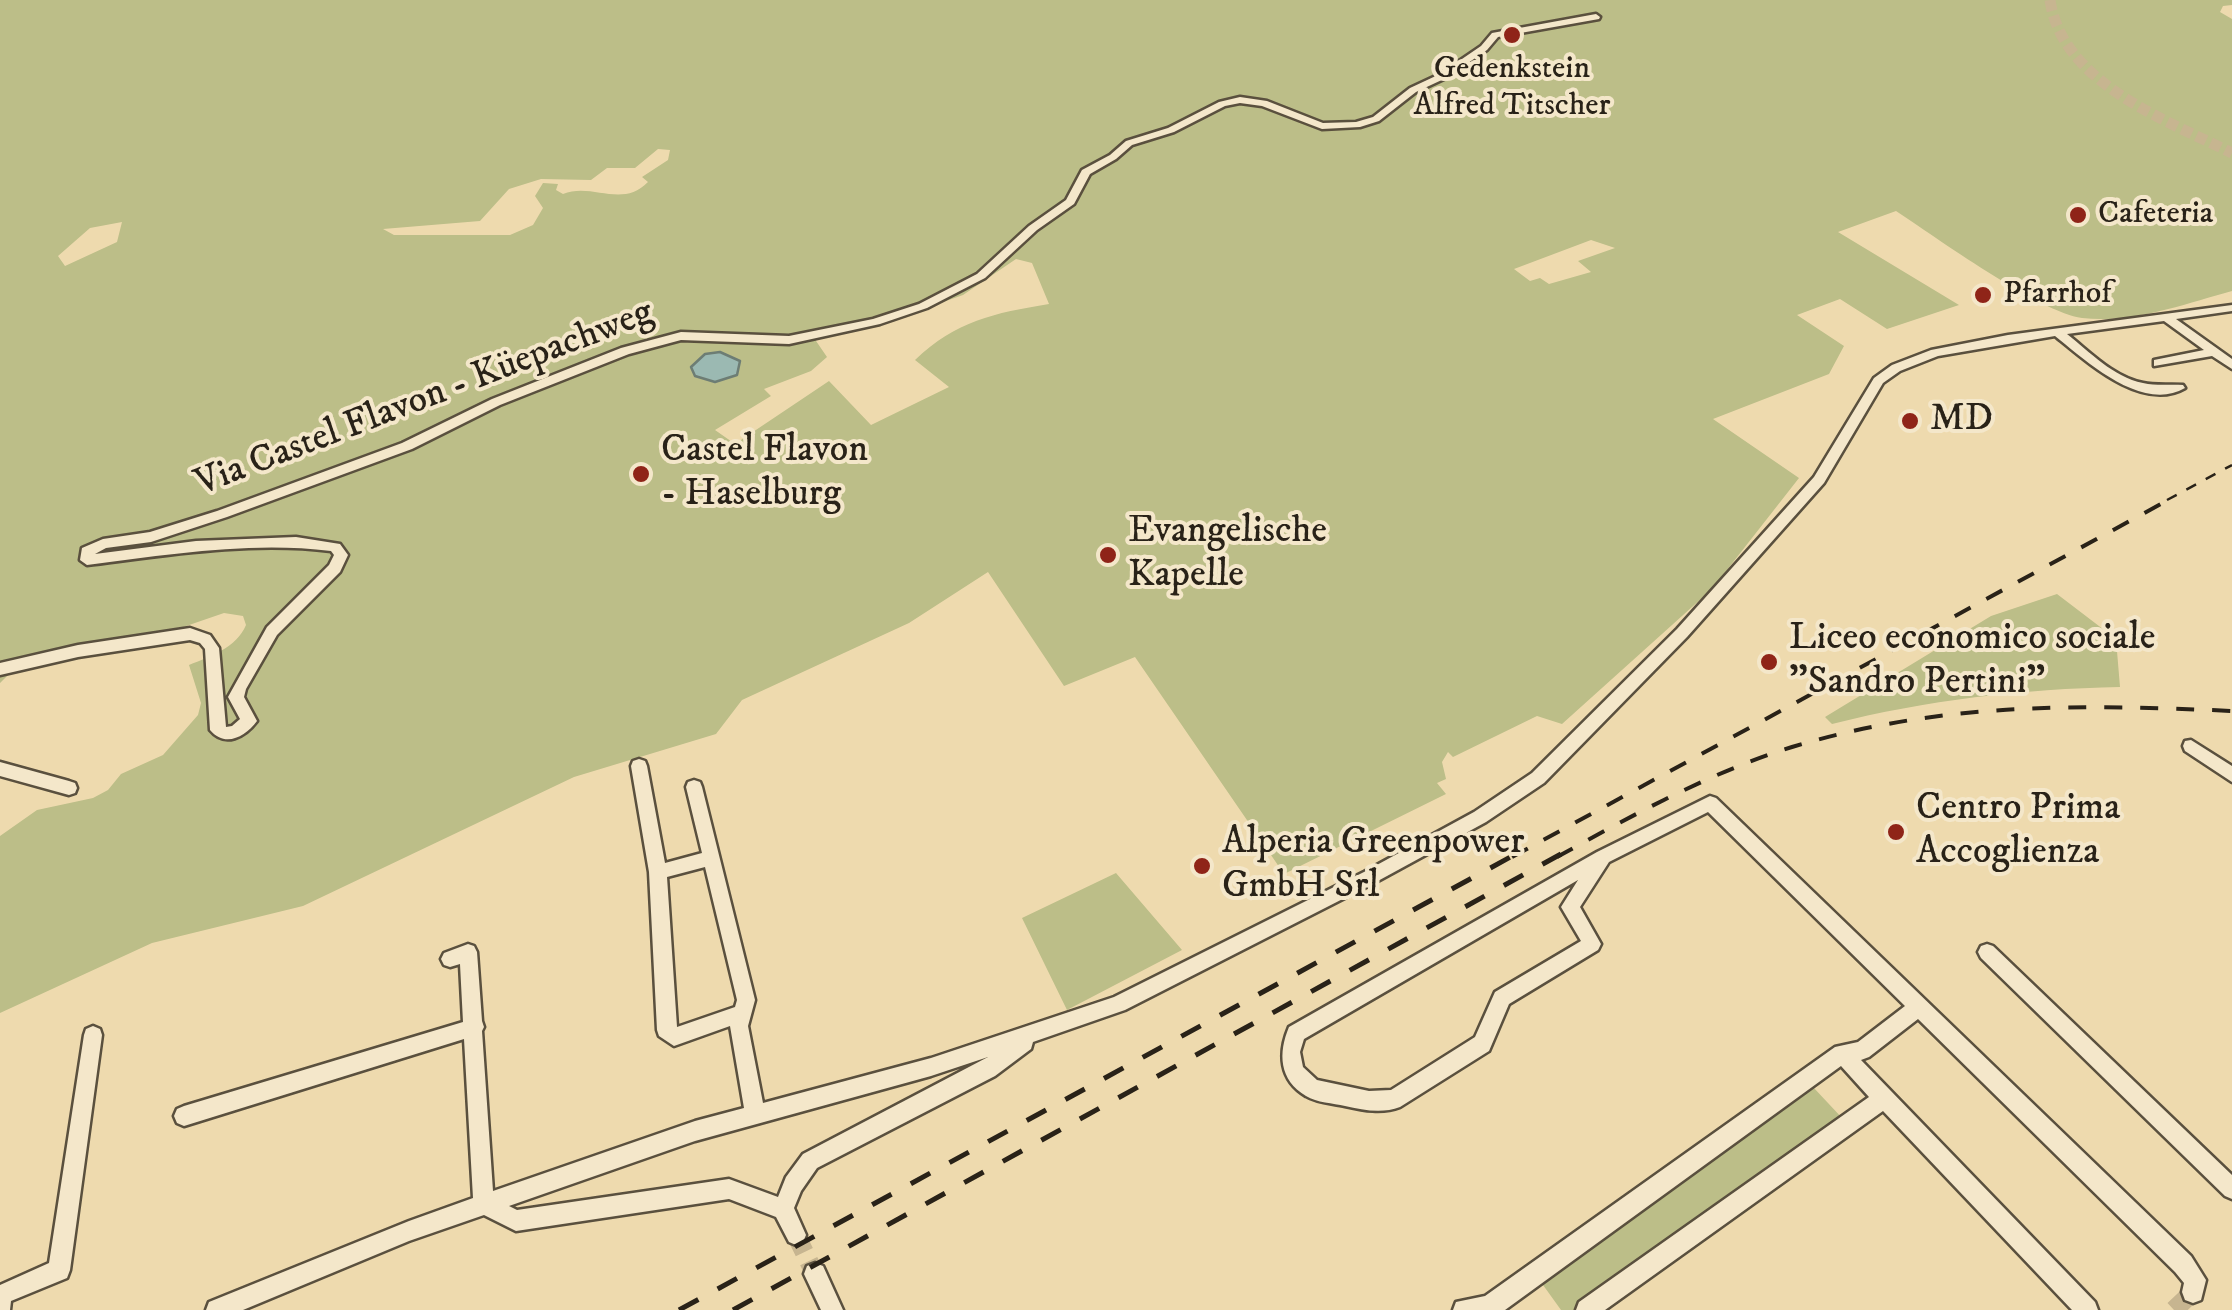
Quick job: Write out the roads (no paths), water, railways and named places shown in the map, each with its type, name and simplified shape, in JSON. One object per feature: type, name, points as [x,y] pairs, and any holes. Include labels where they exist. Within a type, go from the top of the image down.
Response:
[{"type":"street","name":"Via Castel Flavon - Küepachweg","points":[[0,669],[78,651],[190,634],[206,639],[212,648],[218,730],[225,734],[236,732],[250,721],[236,697],[239,688],[272,631],[334,568],[341,555],[335,547],[296,542],[196,546],[87,560],[86,552],[103,544],[150,537],[222,514],[407,446],[496,402],[625,351],[681,336],[789,340],[876,322],[923,306],[981,276],[1032,228],[1070,202],[1086,172],[1113,157],[1129,142],[1170,130],[1230,100],[1264,102],[1322,126],[1367,122],[1412,90],[1443,76],[1495,36],[1596,16]]},
{"type":"street","points":[[216,1310],[484,1204],[755,1114],[1035,1034],[1118,1004],[1370,877],[1480,817],[1538,778],[1682,632],[1819,480],[1882,376],[1935,352],[2232,308]]},
{"type":"street","points":[[2168,320],[2232,365]]},
{"type":"street","points":[[2057,332],[2130,387],[2158,391],[2180,388]]},
{"type":"street","points":[[2158,363],[2213,352]]},
{"type":"street","points":[[2191,746],[2232,775]]},
{"type":"street","points":[[639,766],[658,872],[666,1030],[674,1037],[742,1013]]},
{"type":"street","points":[[0,768],[69,788]]},
{"type":"street","points":[[694,787],[746,1000],[738,1026],[755,1114]]},
{"type":"street","points":[[1603,857],[1570,908],[1592,944],[1502,998],[1482,1044],[1393,1100],[1369,1101],[1312,1089],[1295,1072],[1290,1052],[1296,1032],[1603,857],[1710,803],[1919,1007],[2194,1286]]},
{"type":"street","points":[[658,872],[711,858]]},
{"type":"street","points":[[450,959],[468,952],[484,1204]]},
{"type":"street","points":[[1987,952],[2232,1189]]},
{"type":"street","points":[[1464,1310],[1490,1309],[1842,1054],[1862,1050],[1919,1007]]},
{"type":"street","points":[[184,1116],[475,1027]]},
{"type":"street","points":[[783,1209],[792,1184],[810,1161],[988,1069],[1035,1034]]},
{"type":"street","points":[[0,1308],[0,1295],[59,1270],[93,1035]]},
{"type":"street","points":[[1842,1054],[2087,1310]]},
{"type":"street","points":[[1587,1310],[1884,1098]]},
{"type":"street","points":[[484,1204],[516,1221],[728,1189],[783,1209],[796,1236]]},
{"type":"street","points":[[815,1274],[832,1310]]},
{"type":"water","points":[[720,352],[740,361],[737,375],[715,382],[695,376],[691,367],[705,354]]},
{"type":"tunnel","points":[[2050,0],[2059,29],[2074,54],[2095,76],[2149,112],[2232,153]]},
{"type":"tunnel","points":[[796,1235],[815,1274]]},
{"type":"tunnel","points":[[2174,1310],[2193,1292]]},
{"type":"railway","points":[[2167,500],[2232,465]]},
{"type":"railway","points":[[1512,857],[2172,498]]},
{"type":"railway","points":[[1557,857],[1732,769],[1848,732],[1902,721],[2010,710],[2119,707],[2232,711]]},
{"type":"railway","points":[[679,1310],[1516,854]]},
{"type":"railway","points":[[733,1310],[1561,854]]},
{"type":"place","name":"Gedenkstein Alfred Titscher","points":[[1512,35]]},
{"type":"place","name":"Cafeteria","points":[[2078,215]]},
{"type":"place","name":"Pfarrhof","points":[[1983,295]]},
{"type":"place","name":"MD","points":[[1910,421]]},
{"type":"place","name":"Castel Flavon - Haselburg","points":[[641,474]]},
{"type":"place","name":"Evangelische Kapelle","points":[[1108,555]]},
{"type":"place","name":"Liceo economico sociale \"Sandro Pertini\"","points":[[1769,662]]},
{"type":"place","name":"Centro Prima Accoglienza","points":[[1896,832]]},
{"type":"place","name":"Alperia Greenpower GmbH Srl","points":[[1202,866]]}]
